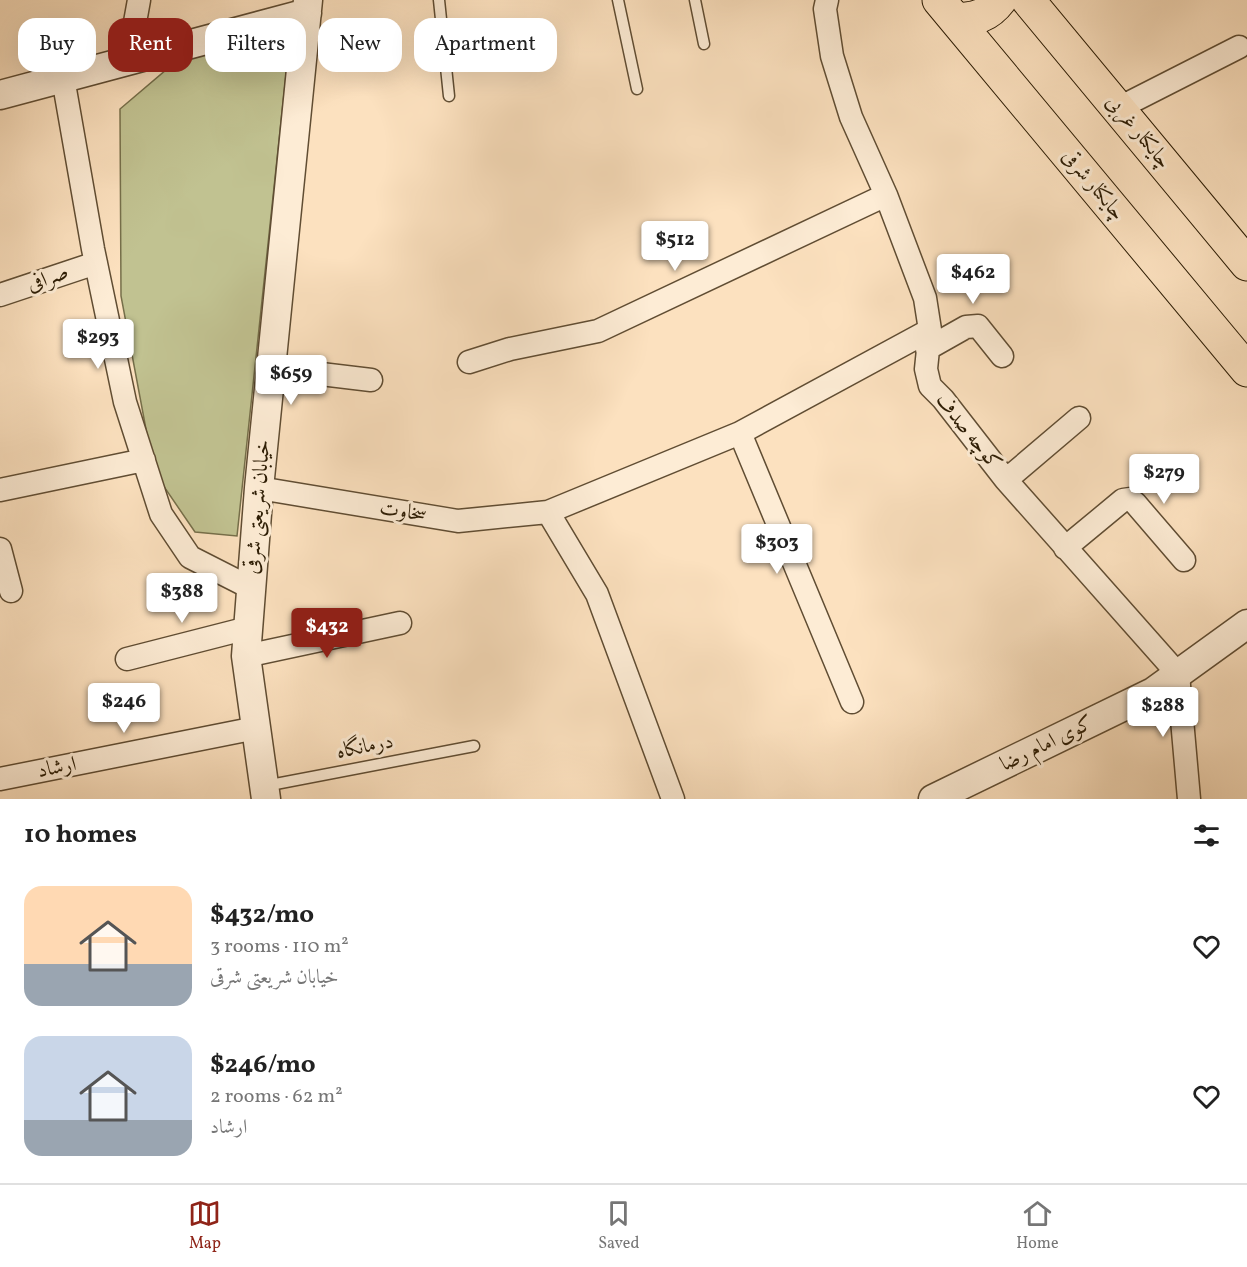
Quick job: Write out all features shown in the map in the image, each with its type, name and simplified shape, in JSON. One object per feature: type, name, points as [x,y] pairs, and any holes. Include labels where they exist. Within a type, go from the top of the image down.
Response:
[{"type":"main road","points":[[947,10],[974,19],[992,11],[1000,0]]},
{"type":"main road","name":"چایکنار غربی","points":[[1028,0],[1247,264]]},
{"type":"main road","name":"چایکنار شرقی","points":[[947,10],[1247,370]]},
{"type":"street","points":[[136,18],[140,0]]},
{"type":"street","name":"کوچه صدف","points":[[827,0],[825,9],[832,56],[844,96],[926,298],[929,339],[926,369],[930,386],[944,399],[1006,480],[1178,674]]},
{"type":"street","points":[[193,41],[307,7]]},
{"type":"street","name":"خیابان شریعتی شرقی","points":[[265,793],[246,656],[259,488],[307,7]]},
{"type":"street","points":[[1119,108],[1239,47]]},
{"type":"street","points":[[0,94],[108,66]]},
{"type":"street","points":[[63,78],[96,262],[125,402],[161,514],[190,557],[251,588]]},
{"type":"street","points":[[469,362],[510,350],[598,331],[886,195]]},
{"type":"street","name":"صرافی","points":[[0,295],[96,262]]},
{"type":"street","name":"سخاوت","points":[[259,488],[458,521],[548,512],[740,434],[929,339],[966,327],[978,326],[1002,356]]},
{"type":"street","points":[[271,368],[371,380]]},
{"type":"street","points":[[1006,480],[1079,418]]},
{"type":"street","points":[[740,434],[852,702]]},
{"type":"street","points":[[0,490],[144,460]]},
{"type":"street","points":[[1065,548],[1123,500],[1130,499],[1184,560]]},
{"type":"street","points":[[548,512],[597,594],[673,799]]},
{"type":"street","points":[[0,549],[11,591]]},
{"type":"street","points":[[246,656],[400,623]]},
{"type":"street","name":"کوی امام رضا","points":[[933,799],[1153,692],[1247,624]]},
{"type":"street","points":[[127,659],[248,628]]},
{"type":"street","points":[[1178,674],[1189,799]]},
{"type":"street","name":"ارشاد","points":[[0,779],[256,728]]},
{"type":"lane","points":[[439,0],[449,96]]},
{"type":"lane","points":[[618,0],[637,89]]},
{"type":"lane","points":[[695,0],[704,44]]},
{"type":"lane","name":"درمانگاه","points":[[265,793],[474,746]]},
{"type":"green space","points":[[205,51],[205,72],[286,72],[237,536],[195,532],[154,472],[121,296],[120,109],[164,72],[193,72],[193,57]]}]
